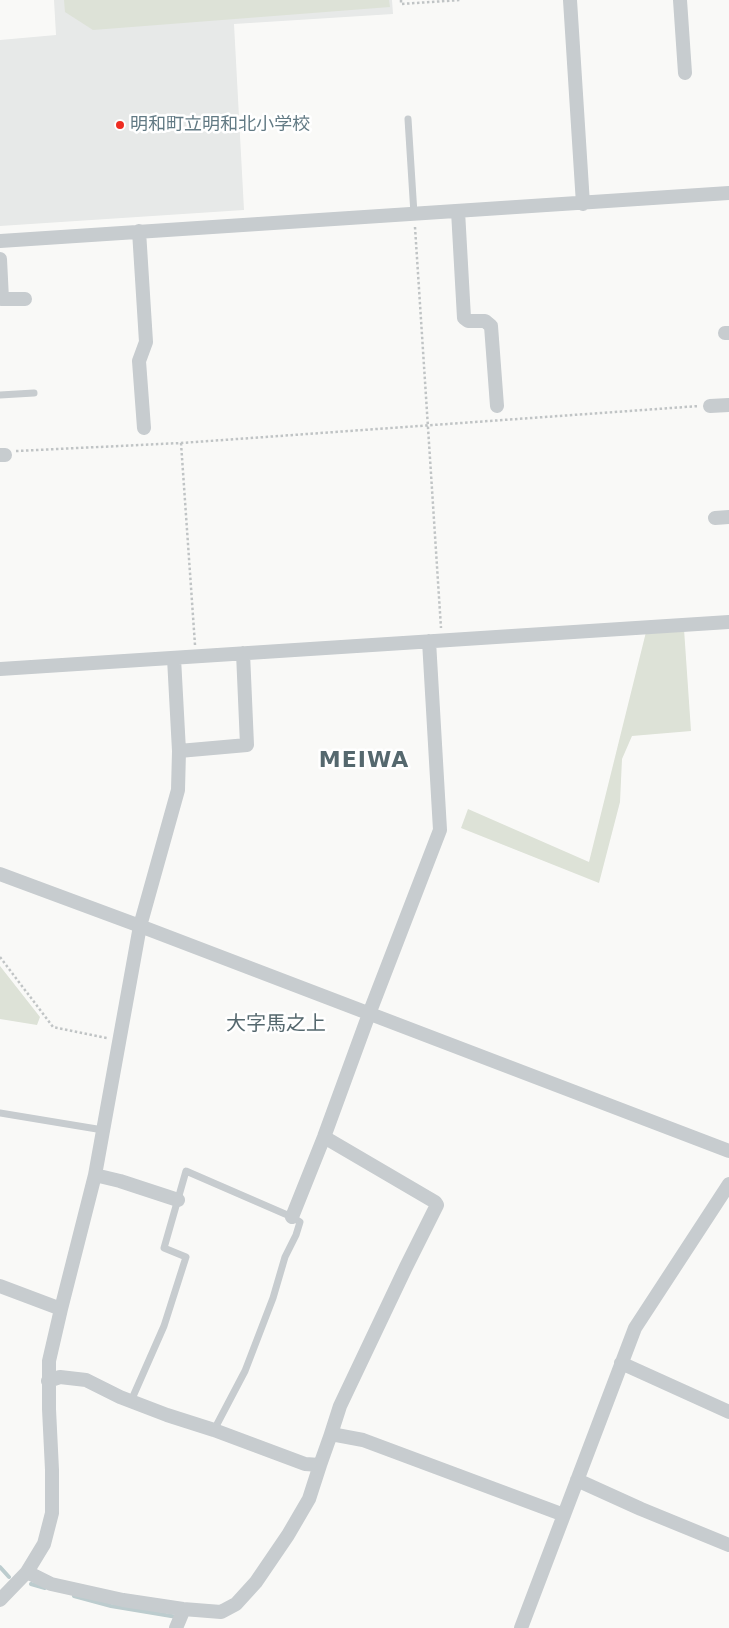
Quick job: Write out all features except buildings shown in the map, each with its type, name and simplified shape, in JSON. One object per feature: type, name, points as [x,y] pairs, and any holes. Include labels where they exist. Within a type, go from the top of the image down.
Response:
[{"type":"street","points":[[570,0],[583,204]]},
{"type":"street","points":[[680,0],[685,73]]},
{"type":"street","points":[[0,241],[729,193]]},
{"type":"street","points":[[458,211],[464,318],[468,321],[485,321],[491,326],[497,406]]},
{"type":"street","points":[[139,231],[146,342],[139,361],[144,428]]},
{"type":"street","points":[[0,259],[2,299],[25,299]]},
{"type":"street","points":[[710,406],[729,405]]},
{"type":"street","points":[[0,669],[729,622]]},
{"type":"street","points":[[292,1217],[440,830],[435,640]]},
{"type":"street","points":[[179,751],[247,745],[243,653]]},
{"type":"street","points":[[0,1600],[27,1572],[44,1544],[52,1513],[49,1361],[95,1175],[140,926],[178,790],[179,751],[174,658]]},
{"type":"street","points":[[0,874],[729,1151]]},
{"type":"street","points":[[27,1572],[51,1584],[123,1600],[184,1609],[221,1612],[236,1604],[256,1582],[288,1535],[308,1499],[340,1406],[437,1205],[435,1202],[324,1137]]},
{"type":"street","points":[[95,1175],[178,1200]]},
{"type":"street","points":[[525,1627],[564,1515],[635,1328],[729,1184]]},
{"type":"street","points":[[0,1286],[61,1309]]},
{"type":"street","points":[[621,1363],[729,1412]]},
{"type":"street","points":[[48,1382],[60,1377],[86,1380],[167,1415],[214,1430],[305,1464],[320,1465]]},
{"type":"street","points":[[331,1434],[364,1440],[564,1515]]},
{"type":"street","points":[[577,1480],[642,1509],[729,1544]]},
{"type":"street","points":[[177,1627],[184,1609]]},
{"type":"lane","points":[[408,119],[414,214]]},
{"type":"lane","points":[[0,395],[34,392]]},
{"type":"lane","points":[[0,1113],[103,1130]]},
{"type":"lane","points":[[131,1401],[164,1326],[186,1257],[164,1248],[186,1171],[300,1222],[245,1371],[214,1430]]},
{"type":"path","points":[[401,0],[401,4],[460,0]]},
{"type":"path","points":[[414,214],[429,425],[435,640]]},
{"type":"path","points":[[2,455],[7,451],[181,443],[710,406]]},
{"type":"path","points":[[181,443],[196,656]]},
{"type":"path","points":[[0,956],[53,1027],[118,1040]]},
{"type":"shaded area","name":"明和町立明和北小学校","points":[[54,0],[392,0],[393,14],[234,24],[244,210],[0,226],[0,40],[56,35]]},
{"type":"shaded area","points":[[64,0],[389,0],[390,7],[93,30],[65,12]]},
{"type":"shaded area","points":[[684,629],[691,731],[632,736],[622,759],[620,802],[599,883],[461,828],[468,809],[589,862],[646,632]]},
{"type":"shaded area","points":[[0,966],[40,1017],[37,1025],[0,1019]]},
{"type":"waterway","points":[[0,1567],[9,1577]]},
{"type":"waterway","points":[[31,1584],[45,1588]]},
{"type":"waterway","points":[[74,1596],[111,1606],[177,1617]]},
{"type":"place","name":"明和町立明和北小学校","points":[[120,125]]},
{"type":"district","name":"MEIWA","points":[[364,761]]},
{"type":"district","name":"大字馬之上","points":[[276,1025]]}]
